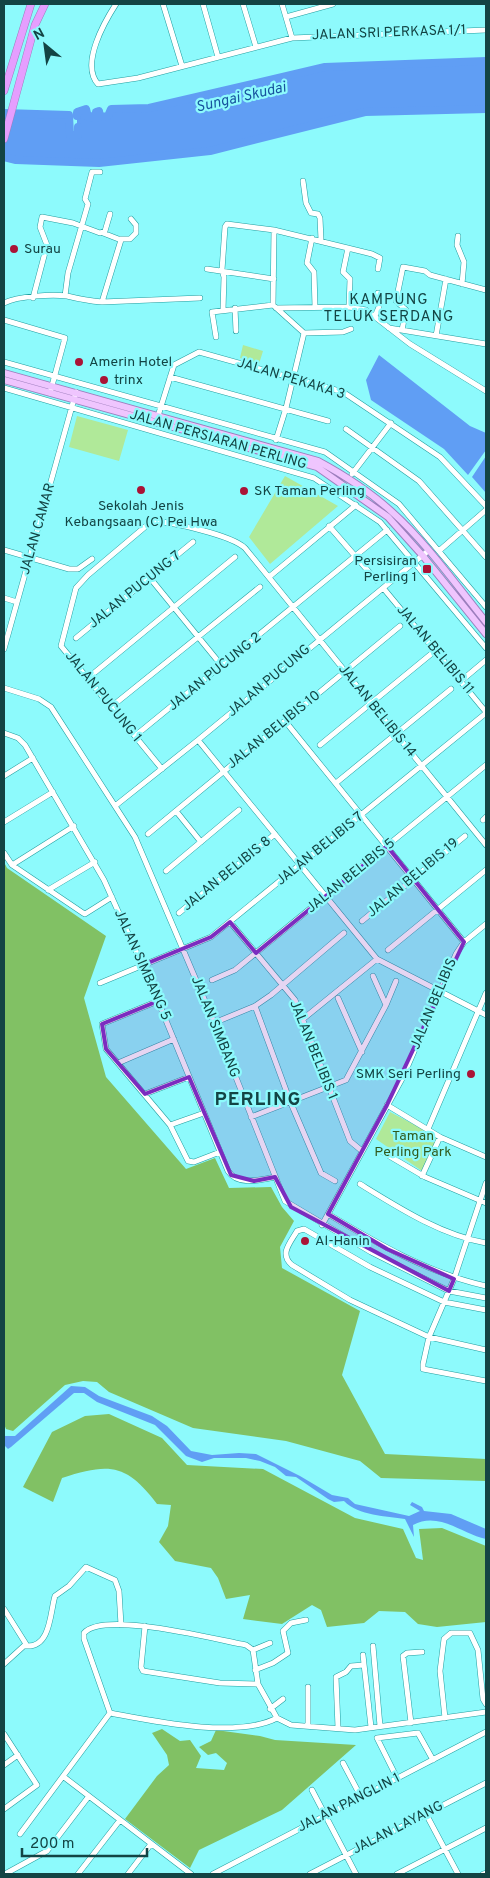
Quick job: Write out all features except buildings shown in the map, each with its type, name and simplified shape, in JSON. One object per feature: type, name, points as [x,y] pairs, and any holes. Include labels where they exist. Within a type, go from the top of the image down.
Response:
[{"type":"highway","points":[[4,91],[31,4]]},
{"type":"highway","points":[[4,139],[35,26],[44,4]]},
{"type":"main road","name":"JALAN PERSIARAN PERLING","points":[[4,373],[318,461],[348,479],[391,511],[486,634]]},
{"type":"main road","name":"JALAN PERSIARAN PERLING","points":[[4,380],[317,468],[388,517],[426,554],[486,622]]},
{"type":"street","name":"JALAN SRI PERKASA 1/1","points":[[116,4],[103,25],[94,49],[94,73],[98,84],[138,78],[292,38],[486,30]]},
{"type":"street","points":[[163,4],[182,66]]},
{"type":"street","points":[[202,4],[218,57]]},
{"type":"street","points":[[243,4],[256,47]]},
{"type":"street","points":[[282,4],[292,38]]},
{"type":"street","points":[[286,17],[333,4]]},
{"type":"street","points":[[65,296],[68,273],[88,204],[85,199],[92,172],[100,172]]},
{"type":"street","points":[[303,181],[306,203],[312,213],[318,214],[320,218],[321,240]]},
{"type":"street","points":[[103,233],[110,214]]},
{"type":"street","points":[[33,298],[47,245],[40,227],[42,217],[130,239],[136,233],[136,225],[131,219]]},
{"type":"street","points":[[223,310],[224,277],[222,270],[225,227],[227,224],[274,230],[321,240],[379,256],[381,261],[378,270]]},
{"type":"street","points":[[274,230],[275,306],[304,333],[343,332],[351,329]]},
{"type":"street","points":[[458,236],[457,245],[464,262],[462,284]]},
{"type":"street","points":[[102,302],[120,238]]},
{"type":"street","points":[[312,238],[307,263],[314,272],[316,307]]},
{"type":"street","points":[[348,248],[343,272],[350,279],[349,307]]},
{"type":"street","points":[[402,330],[406,310],[396,301],[403,267],[425,271],[486,290]]},
{"type":"street","points":[[207,269],[274,279]]},
{"type":"street","points":[[436,336],[446,279]]},
{"type":"street","points":[[375,316],[379,307],[378,293]]},
{"type":"street","points":[[4,302],[17,298],[65,296],[86,301],[102,302],[200,298]]},
{"type":"street","points":[[216,337],[211,313],[223,310],[275,306],[349,307],[366,310],[386,327],[486,391]]},
{"type":"street","points":[[235,308],[236,331]]},
{"type":"street","points":[[4,320],[65,338],[50,393]]},
{"type":"street","points":[[386,327],[486,344],[486,337]]},
{"type":"street","points":[[276,440],[294,378],[304,333]]},
{"type":"street","name":"JALAN PEKAKA 3","points":[[158,416],[174,365],[199,352],[294,378],[343,392],[391,423],[440,457],[486,508]]},
{"type":"street","points":[[4,362],[276,440],[325,452],[399,504],[440,550],[486,607]]},
{"type":"street","points":[[170,377],[328,421]]},
{"type":"street","points":[[4,388],[314,478],[356,505],[387,530],[486,648]]},
{"type":"street","name":"JALAN CAMAR","points":[[4,649],[76,392]]},
{"type":"street","points":[[348,479],[391,423]]},
{"type":"street","points":[[346,429],[419,481],[464,529],[486,557]]},
{"type":"street","points":[[269,576],[356,505]]},
{"type":"street","points":[[440,550],[486,508]]},
{"type":"street","name":"JALAN PUCUNG 1","points":[[162,769],[61,646],[76,588],[88,575],[152,521],[165,522],[238,542],[269,576]]},
{"type":"street","points":[[329,526],[376,580]]},
{"type":"street","name":"JALAN PUCUNG 2","points":[[135,736],[294,608],[387,530]]},
{"type":"street","name":"JALAN PUCUNG 7","points":[[76,638],[194,542]]},
{"type":"street","points":[[4,550],[69,569],[82,568],[92,559]]},
{"type":"street","name":"JALAN PUCUNG","points":[[115,806],[426,554]]},
{"type":"street","points":[[88,678],[235,558]]},
{"type":"street","points":[[82,568],[88,575]]},
{"type":"street","name":"JALAN BELIBIS 14","points":[[269,576],[486,845]]},
{"type":"street","points":[[150,578],[222,666]]},
{"type":"street","points":[[112,707],[260,587]]},
{"type":"street","name":"JALAN BELIBIS 11","points":[[384,589],[486,712]]},
{"type":"street","points":[[4,598],[17,602]]},
{"type":"street","name":"JALAN BELIBIS 10","points":[[148,834],[400,626]]},
{"type":"street","points":[[320,745],[436,650]]},
{"type":"street","points":[[461,681],[486,660]]},
{"type":"street","name":"JALAN SIMBANG","points":[[4,688],[39,699],[52,707],[135,837],[184,948],[285,1201],[322,1225],[449,1291],[486,1298]]},
{"type":"street","points":[[336,783],[451,689]]},
{"type":"street","name":"JALAN BELIBIS 7","points":[[100,984],[211,937],[486,712]]},
{"type":"street","points":[[285,721],[464,942]]},
{"type":"street","name":"JALAN SIMBANG 5","points":[[4,733],[18,738],[33,758],[95,862],[143,965],[228,1171],[235,1178],[254,1181],[274,1177]]},
{"type":"street","points":[[198,740],[377,959],[440,990],[486,1016]]},
{"type":"street","points":[[4,776],[33,758]]},
{"type":"street","name":"JALAN BELIBIS 5","points":[[212,980],[235,970],[448,798],[486,765]]},
{"type":"street","points":[[4,822],[53,792]]},
{"type":"street","points":[[166,871],[239,810]]},
{"type":"street","points":[[176,811],[201,842]]},
{"type":"street","points":[[12,865],[74,826]]},
{"type":"street","name":"JALAN BELIBIS 8","points":[[180,913],[275,834]]},
{"type":"street","name":"JALAN BELIBIS 19","points":[[362,920],[465,836]]},
{"type":"street","points":[[4,854],[12,865],[86,914],[112,897]]},
{"type":"street","points":[[48,890],[95,862]]},
{"type":"street","points":[[388,950],[486,870]]},
{"type":"street","name":"JALAN BELIBIS 1","points":[[230,922],[295,1000],[350,1141],[362,1151]]},
{"type":"street","name":"JALAN BELIBIS","points":[[322,1225],[403,1077],[456,954],[464,942],[486,924]]},
{"type":"street","points":[[221,1020],[254,1006],[283,985],[344,934]]},
{"type":"street","points":[[303,1019],[377,959]]},
{"type":"street","points":[[373,976],[386,1004]]},
{"type":"street","points":[[251,1116],[329,1088],[348,1078],[396,981]]},
{"type":"street","points":[[428,1129],[480,1012],[486,993]]},
{"type":"street","points":[[338,998],[362,1052]]},
{"type":"street","points":[[158,1001],[102,1024],[106,1049],[170,1125],[188,1161],[194,1162],[220,1152]]},
{"type":"street","points":[[254,1006],[290,1101],[321,1172],[335,1181]]},
{"type":"street","points":[[118,1063],[174,1039]]},
{"type":"street","points":[[145,1094],[189,1077]]},
{"type":"street","points":[[387,1105],[440,1137],[486,1157]]},
{"type":"street","points":[[170,1125],[204,1113]]},
{"type":"street","points":[[422,1176],[440,1137]]},
{"type":"street","points":[[379,1150],[422,1176],[483,1202]]},
{"type":"street","points":[[486,1183],[483,1202],[467,1240],[454,1279],[429,1337],[423,1368],[486,1381]]},
{"type":"street","points":[[360,1184],[406,1213],[467,1240],[486,1243]]},
{"type":"street","points":[[328,1214],[387,1249],[454,1279],[486,1286]]},
{"type":"street","points":[[486,1310],[444,1302],[370,1267],[304,1229],[297,1231],[285,1253],[292,1266],[350,1300],[429,1337],[486,1350]]},
{"type":"street","points":[[4,1664],[26,1644],[37,1644],[51,1623],[55,1596],[69,1586],[86,1567],[115,1580],[119,1591],[121,1625]]},
{"type":"street","points":[[4,1609],[26,1644]]},
{"type":"street","points":[[255,1670],[288,1653],[284,1631],[291,1623],[306,1620]]},
{"type":"street","points":[[110,1713],[84,1639],[84,1632],[94,1625],[145,1626],[246,1645],[253,1650],[258,1684],[270,1709],[277,1718],[291,1725],[355,1730],[486,1712]]},
{"type":"street","points":[[145,1626],[141,1667],[143,1671],[220,1683],[258,1684]]},
{"type":"street","points":[[445,1718],[440,1665],[444,1639],[451,1633],[470,1633],[476,1644],[483,1700],[486,1704]]},
{"type":"street","points":[[253,1650],[270,1643]]},
{"type":"street","points":[[373,1646],[380,1726]]},
{"type":"street","points":[[411,1723],[403,1656],[407,1653],[422,1652]]},
{"type":"street","points":[[363,1655],[371,1728]]},
{"type":"street","points":[[338,1728],[336,1677],[346,1672],[351,1666],[364,1665]]},
{"type":"street","points":[[308,1687],[308,1726]]},
{"type":"street","points":[[270,1709],[283,1699]]},
{"type":"street","points":[[110,1713],[200,1726],[249,1727],[277,1718]]},
{"type":"street","points":[[20,1834],[110,1713]]},
{"type":"street","name":"JALAN PANGLIN 1","points":[[213,1874],[486,1732]]},
{"type":"street","points":[[397,1778],[377,1738],[418,1733],[433,1760]]},
{"type":"street","points":[[4,1734],[37,1785],[4,1809]]},
{"type":"street","points":[[4,1765],[18,1755]]},
{"type":"street","points":[[343,1763],[361,1797]]},
{"type":"street","points":[[64,1777],[191,1874]]},
{"type":"street","name":"JALAN LAYANG","points":[[310,1874],[486,1782]]},
{"type":"street","points":[[312,1790],[356,1874]]},
{"type":"street","points":[[6,1873],[47,1851],[89,1796]]},
{"type":"street","points":[[426,1814],[458,1874]]},
{"type":"street","points":[[78,1874],[120,1820]]},
{"type":"street","points":[[397,1874],[486,1828]]},
{"type":"street","points":[[128,1874],[151,1844]]},
{"type":"street","points":[[178,1874],[182,1868]]},
{"type":"highlighted area","points":[[387,846],[464,942],[387,1105],[328,1214],[387,1249],[454,1279],[449,1291],[291,1207],[275,1177],[254,1181],[231,1175],[189,1077],[145,1094],[106,1049],[102,1024],[158,1001],[143,965],[211,937],[230,922],[256,953]]},
{"type":"green space","points":[[243,345],[263,351],[259,364],[240,358]]},
{"type":"green space","points":[[77,416],[128,430],[119,461],[69,447]]},
{"type":"green space","points":[[285,476],[338,506],[270,564],[249,537]]},
{"type":"green space","points":[[4,862],[7,868],[106,936],[84,998],[106,1077],[186,1169],[215,1158],[229,1188],[271,1187],[282,1207],[294,1221],[280,1247],[282,1268],[360,1311],[342,1375],[385,1454],[486,1459],[486,1481],[381,1478],[360,1461],[286,1441],[193,1428],[109,1392],[97,1382],[83,1381],[65,1385],[13,1431],[6,1429],[4,1424]]},
{"type":"green space","name":"Taman Perling Park","points":[[390,1112],[438,1137],[422,1171],[376,1139]]},
{"type":"green space","points":[[109,1414],[162,1438],[187,1465],[263,1469],[355,1518],[403,1529],[416,1558],[423,1560],[419,1529],[442,1528],[486,1546],[486,1622],[437,1627],[418,1624],[405,1612],[379,1611],[364,1623],[327,1627],[321,1610],[312,1605],[282,1624],[243,1619],[250,1595],[226,1599],[218,1578],[211,1568],[175,1561],[159,1542],[168,1526],[171,1505],[157,1504],[146,1490],[126,1474],[116,1470],[105,1469],[92,1470],[62,1478],[53,1502],[23,1487],[52,1432],[85,1416]]},
{"type":"green space","points":[[162,1729],[180,1741],[190,1740],[201,1756],[196,1768],[224,1770],[227,1763],[216,1753],[208,1755],[199,1747],[211,1741],[216,1730],[275,1740],[356,1745],[282,1810],[199,1850],[190,1868],[125,1819],[157,1776],[169,1765],[167,1755],[152,1733]]},
{"type":"water","name":"Sungai Skudai","points":[[486,61],[486,109],[365,112],[210,151],[99,163],[16,160],[4,157],[4,113],[69,115],[70,135],[77,135],[77,112],[84,111],[84,109],[86,109],[88,117],[97,118],[96,112],[99,111],[101,117],[108,116],[111,109],[149,108],[325,67]]},
{"type":"water","points":[[379,355],[470,426],[486,433],[486,450],[468,475],[444,449],[371,400],[366,380]]},
{"type":"water","points":[[486,456],[486,493],[472,477]]},
{"type":"water","points":[[71,1386],[85,1387],[99,1396],[152,1416],[167,1426],[191,1451],[212,1455],[256,1454],[300,1476],[332,1495],[348,1498],[355,1504],[409,1516],[420,1511],[410,1505],[412,1502],[422,1507],[424,1511],[451,1514],[486,1529],[486,1539],[441,1522],[432,1521],[423,1521],[413,1525],[414,1537],[405,1519],[357,1510],[344,1501],[334,1502],[296,1477],[286,1476],[275,1467],[260,1461],[246,1458],[214,1458],[202,1462],[186,1456],[155,1425],[97,1402],[84,1393],[74,1393],[8,1449],[4,1445],[4,1436],[15,1436]]},
{"type":"waterway","name":"Sungai Skudai","points":[[77,116],[77,112],[86,109],[88,117],[93,116],[93,118],[97,118],[96,112],[99,111],[100,117],[108,116],[111,109],[149,108],[325,67],[486,61]]},
{"type":"waterway","points":[[4,157],[16,160],[99,163],[210,151],[365,112],[486,109]]},
{"type":"waterway","points":[[4,113],[69,115],[70,135],[78,135],[78,127]]},
{"type":"place","name":"Surau","points":[[14,249]]},
{"type":"place","name":"Amerin Hotel","points":[[79,362]]},
{"type":"place","name":"trinx","points":[[104,380]]},
{"type":"place","name":"Sekolah Jenis Kebangsaan (C) Pei Hwa","points":[[141,490]]},
{"type":"place","name":"SK Taman Perling","points":[[244,491]]},
{"type":"place","name":"Persisiran Perling 1","points":[[427,569]]},
{"type":"place","name":"SMK Seri Perling","points":[[471,1074]]},
{"type":"place","name":"Al-Hanin","points":[[305,1241]]},
{"type":"district","name":"KAMPUNG TELUK SERDANG","points":[[389,308]]},
{"type":"district","name":"PERLING","points":[[258,1100]]}]
